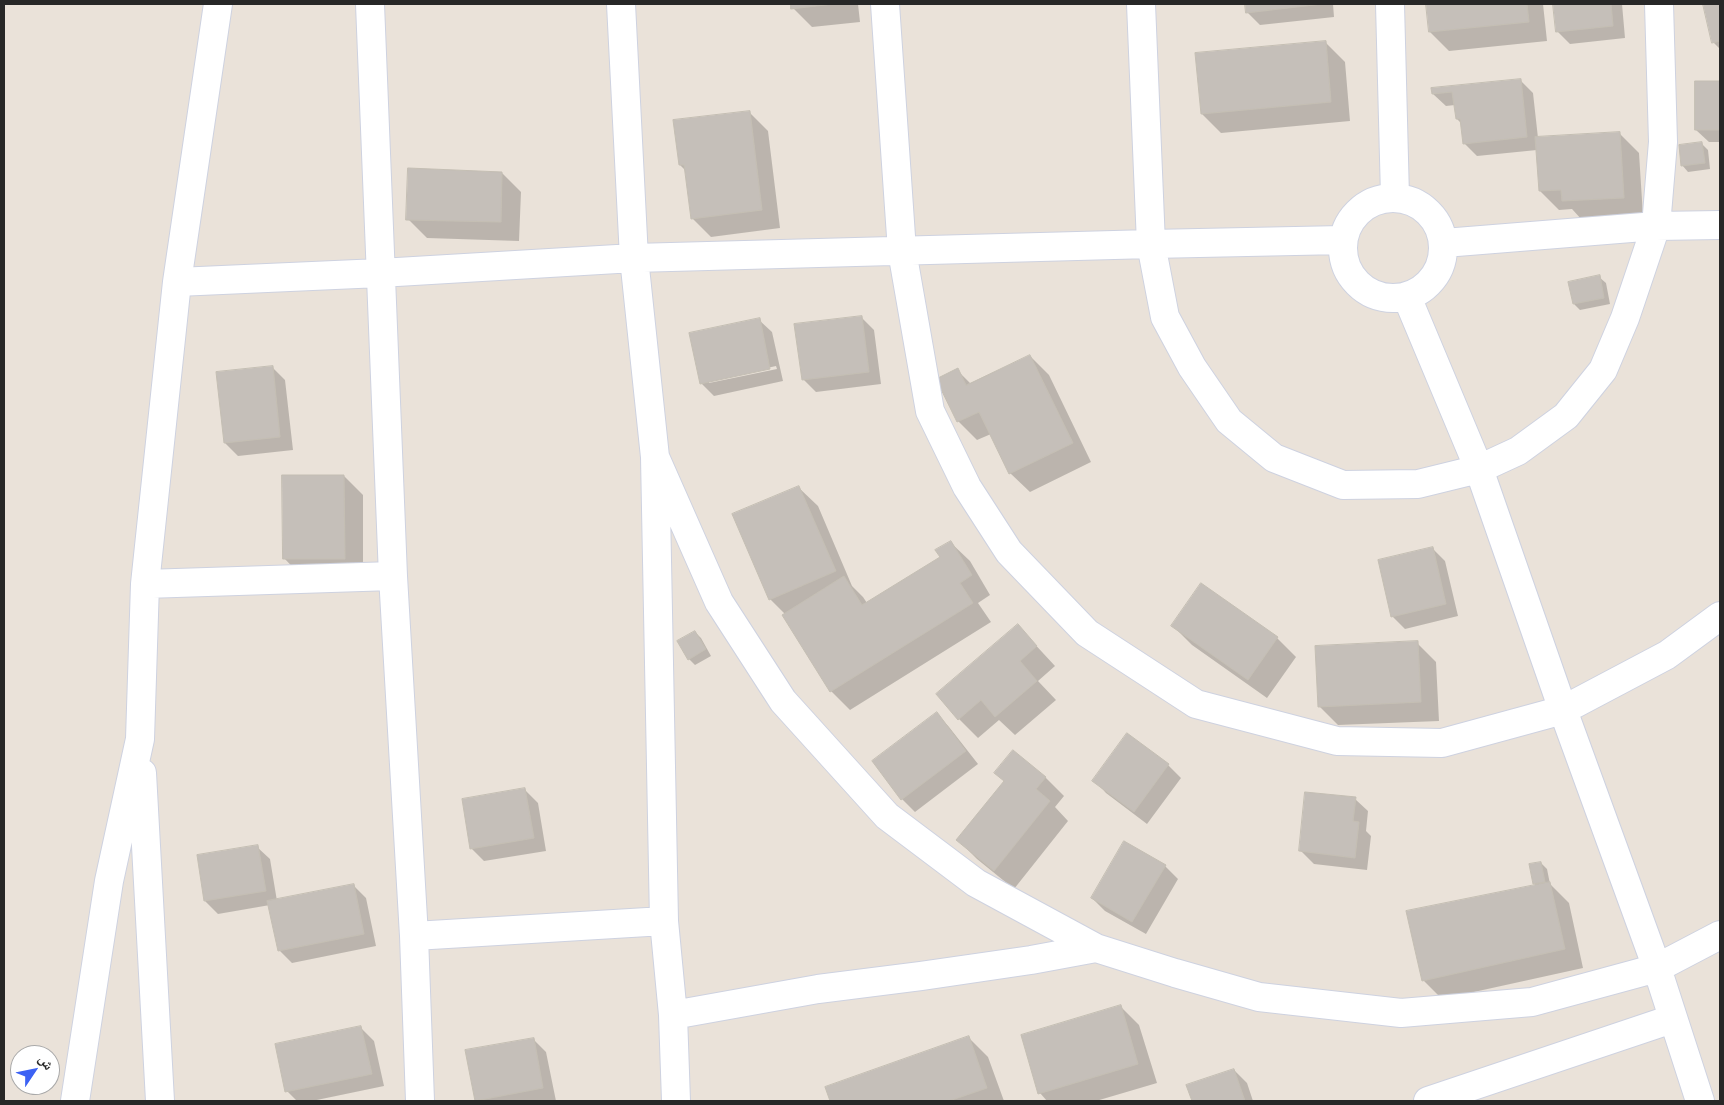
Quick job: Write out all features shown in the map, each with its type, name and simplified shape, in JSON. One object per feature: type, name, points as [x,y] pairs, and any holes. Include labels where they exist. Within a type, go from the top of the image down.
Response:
[{"type":"street","points":[[160,1101],[140,738],[145,584],[177,282],[218,4]]},
{"type":"street","points":[[370,4],[393,576],[414,936],[420,1101]]},
{"type":"street","points":[[621,4],[634,258],[655,457],[664,921],[673,1015],[676,1101]]},
{"type":"street","points":[[885,4],[902,251],[930,411],[967,487],[1010,552],[1087,633],[1196,704],[1338,741],[1442,743],[1563,710],[1667,655],[1720,616]]},
{"type":"street","points":[[1141,4],[1151,244],[1164,316],[1192,367],[1229,421],[1274,458],[1343,485],[1418,484],[1479,469],[1518,451],[1566,416],[1603,370],[1625,318],[1656,226],[1663,142],[1659,4]]},
{"type":"street","points":[[1390,4],[1395,197]]},
{"type":"street","points":[[1395,197],[1413,201],[1428,211],[1439,226],[1444,243],[1443,261],[1435,277],[1423,290],[1407,297],[1390,299],[1374,295],[1360,286],[1349,273],[1343,257],[1343,240],[1349,223],[1361,209],[1376,200],[1395,197]]},
{"type":"street","points":[[1444,243],[1656,226],[1720,225]]},
{"type":"street","points":[[177,282],[634,258],[1343,240]]},
{"type":"street","points":[[1407,297],[1479,469],[1563,710],[1657,968],[1700,1101]]},
{"type":"street","points":[[655,457],[719,602],[783,701],[887,816],[976,884],[1096,948],[1175,974],[1259,998],[1401,1013],[1532,1002],[1657,968],[1720,935]]},
{"type":"street","points":[[145,584],[393,576]]},
{"type":"street","points":[[75,1101],[109,881],[140,738]]},
{"type":"street","points":[[414,936],[664,921]]},
{"type":"street","points":[[673,1015],[818,988],[921,976],[1031,960],[1096,948]]},
{"type":"street","points":[[1428,1101],[1672,1019]]},
{"type":"building","points":[[791,4],[833,4],[791,9]]},
{"type":"building","points":[[1245,4],[1322,4],[1246,13]]},
{"type":"building","points":[[1426,4],[1527,4],[1529,22],[1429,32]]},
{"type":"building","points":[[1553,4],[1611,4],[1613,26],[1556,32]]},
{"type":"building","points":[[1703,4],[1720,4],[1720,41],[1712,43]]},
{"type":"building","points":[[1326,41],[1331,102],[1201,114],[1195,53]]},
{"type":"building","points":[[1521,79],[1527,137],[1463,144],[1460,119],[1456,119],[1452,92],[1432,94],[1431,88]]},
{"type":"building","points":[[1695,81],[1720,81],[1720,130],[1695,130]]},
{"type":"building","points":[[750,111],[762,210],[691,219],[684,165],[679,165],[673,120]]},
{"type":"building","points":[[1620,132],[1624,198],[1562,201],[1561,190],[1539,191],[1535,137]]},
{"type":"building","points":[[1702,142],[1705,163],[1681,166],[1679,145]]},
{"type":"building","points":[[408,168],[502,172],[501,222],[406,220]]},
{"type":"building","points":[[1600,275],[1604,298],[1573,304],[1568,282]]},
{"type":"building","points":[[862,316],[869,372],[802,380],[794,324]]},
{"type":"building","points":[[760,318],[770,369],[700,384],[689,333]]},
{"type":"building","points":[[1030,355],[1073,443],[1009,474],[979,412],[957,422],[936,379],[958,368],[966,385]]},
{"type":"building","points":[[273,366],[280,437],[224,443],[216,372]]},
{"type":"building","points":[[282,475],[344,475],[345,559],[283,559]]},
{"type":"building","points":[[799,486],[836,571],[769,600],[732,514]]},
{"type":"building","points":[[951,541],[972,575],[960,583],[973,603],[830,692],[782,615],[844,576],[862,605],[940,557],[935,550]]},
{"type":"building","points":[[1433,547],[1446,604],[1391,617],[1378,560]]},
{"type":"building","points":[[1201,583],[1278,637],[1248,680],[1171,626]]},
{"type":"building","points":[[1018,624],[1037,646],[1020,661],[1037,681],[995,717],[981,700],[958,720],[936,694]]},
{"type":"building","points":[[695,631],[706,649],[688,660],[677,641]]},
{"type":"building","points":[[1418,641],[1421,702],[1318,707],[1315,646]]},
{"type":"building","points":[[937,712],[966,751],[901,800],[872,761]]},
{"type":"building","points":[[1127,733],[1169,764],[1134,812],[1092,781]]},
{"type":"building","points":[[1013,750],[1046,777],[1036,789],[1050,801],[994,871],[956,840],[1004,781],[994,773]]},
{"type":"building","points":[[525,788],[534,838],[470,849],[462,799]]},
{"type":"building","points":[[1305,792],[1356,797],[1353,821],[1359,822],[1355,858],[1299,851]]},
{"type":"building","points":[[1124,841],[1166,865],[1132,922],[1091,898]]},
{"type":"building","points":[[258,845],[266,891],[204,901],[197,855]]},
{"type":"building","points":[[1541,862],[1545,882],[1533,884],[1529,864]]},
{"type":"building","points":[[1550,882],[1565,949],[1422,981],[1406,911]]},
{"type":"building","points":[[354,884],[364,934],[278,951],[267,901]]},
{"type":"building","points":[[1121,1005],[1138,1064],[1038,1094],[1021,1035]]},
{"type":"building","points":[[361,1026],[372,1074],[285,1092],[275,1044]]},
{"type":"building","points":[[969,1036],[987,1088],[949,1101],[830,1101],[825,1087]]},
{"type":"building","points":[[534,1038],[543,1088],[475,1101],[465,1050]]},
{"type":"building","points":[[1234,1069],[1245,1101],[1192,1101],[1186,1085]]}]
